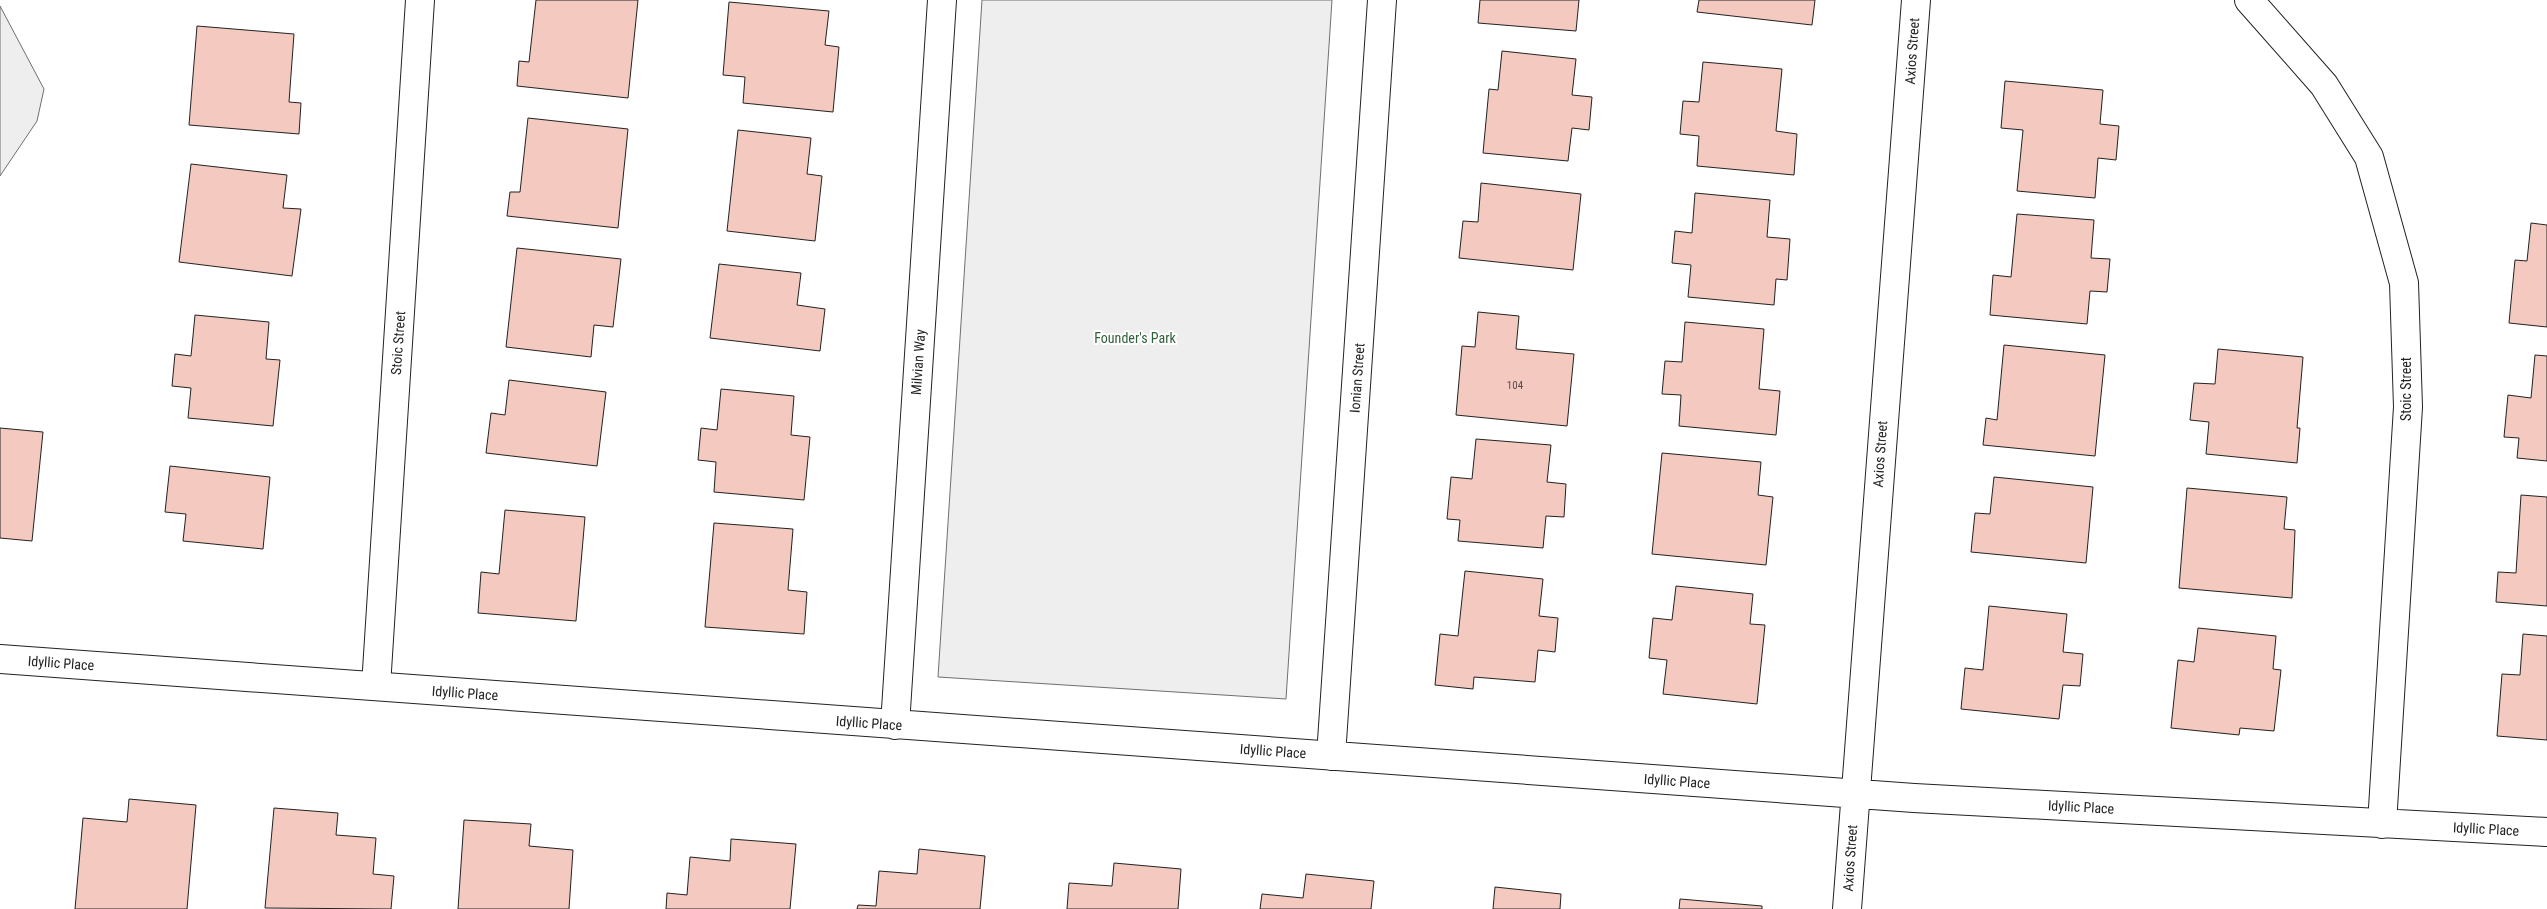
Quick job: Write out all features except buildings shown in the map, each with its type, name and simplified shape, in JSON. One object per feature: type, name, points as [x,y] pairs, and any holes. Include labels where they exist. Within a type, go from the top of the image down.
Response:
[{"type":"street","name":"Stoic Street","points":[[376,686],[420,0]]},
{"type":"street","name":"Milvian Way","points":[[895,724],[942,0]]},
{"type":"street","name":"Ionian Street","points":[[1331,756],[1382,0]]},
{"type":"street","name":"Axios Street","points":[[1847,909],[1854,794],[1916,0]]},
{"type":"street","name":"Stoic Street","points":[[2249,0],[2324,85],[2369,157],[2404,283],[2408,407],[2382,824]]},
{"type":"street","name":"Idyllic Place","points":[[0,659],[1854,794],[2547,832]]},
{"type":"green space","name":"Founder's Park","points":[[982,0],[1332,0],[1286,699],[938,677]]},
{"type":"green space","points":[[0,6],[44,89],[37,121],[0,176]]}]
